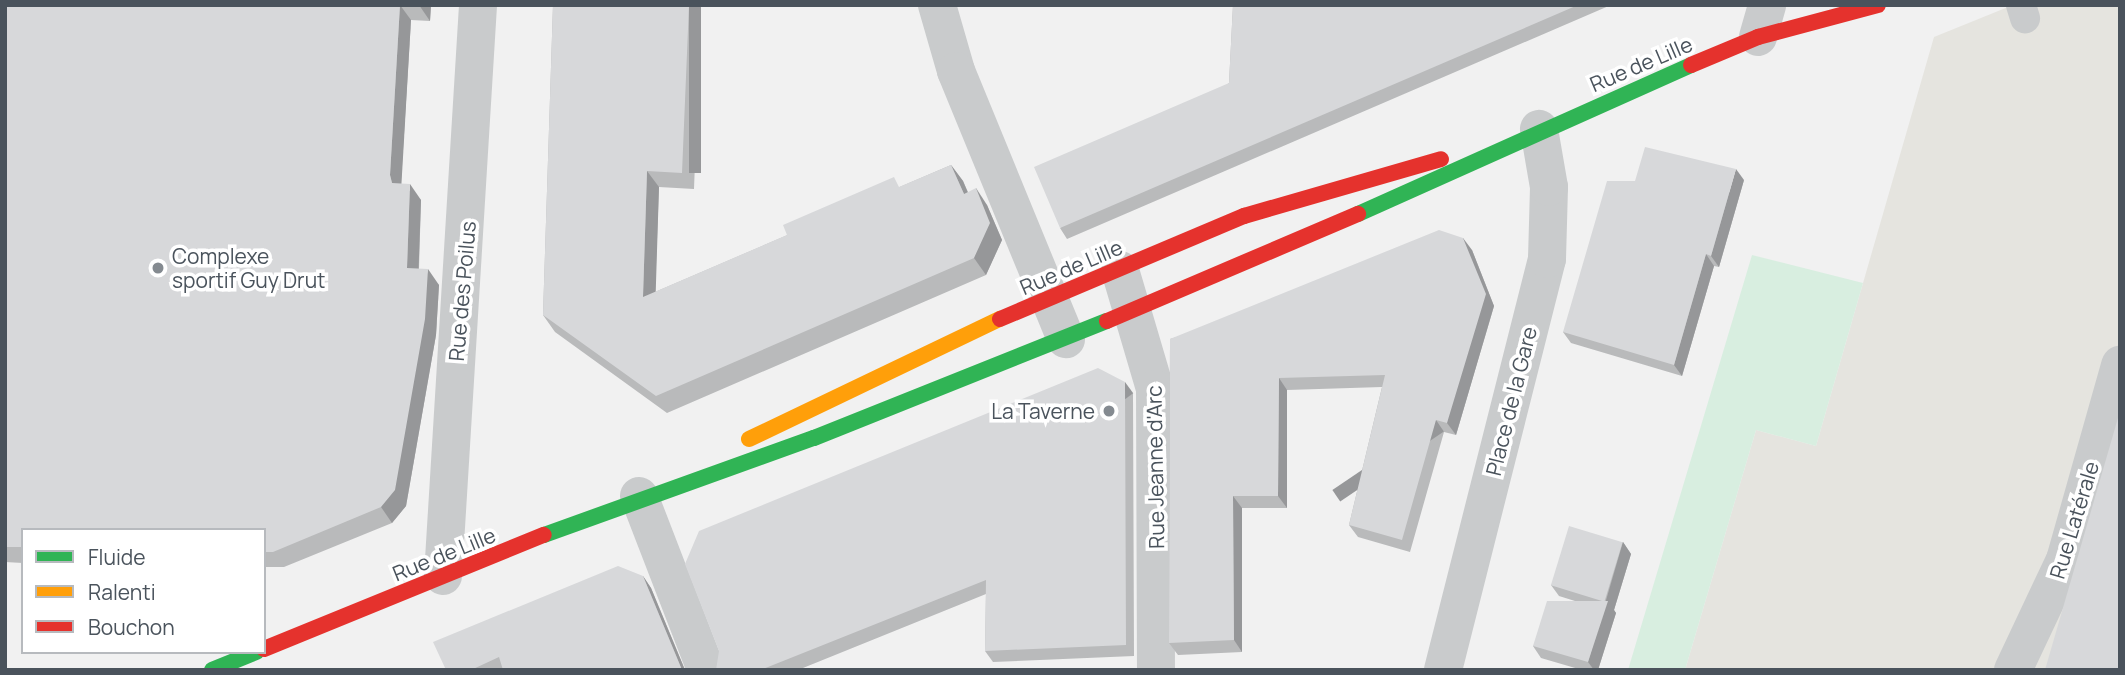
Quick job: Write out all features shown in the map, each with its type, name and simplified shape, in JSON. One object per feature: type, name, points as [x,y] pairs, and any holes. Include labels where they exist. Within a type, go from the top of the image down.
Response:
[{"type":"main road","name":"Rue de Lille","points":[[266,648],[639,496],[814,438],[1066,339],[1342,225],[1763,21],[1808,5]]},
{"type":"main road","name":"Rue de Lille","points":[[1763,21],[1878,5]]},
{"type":"main road","name":"Rue de Lille","points":[[639,496],[850,387],[1049,299],[1283,202],[1539,129]]},
{"type":"main road","points":[[212,670],[251,654]]},
{"type":"street","name":"Rue des Poilus","points":[[443,576],[478,5]]},
{"type":"street","points":[[937,5],[956,71],[1066,339]]},
{"type":"street","name":"Place de la Gare","points":[[1443,670],[1547,258],[1549,187],[1539,129]]},
{"type":"street","name":"Rue Jeanne d'Arc","points":[[1120,270],[1136,309],[1155,389],[1156,670]]},
{"type":"street","name":"Rue Latérale","points":[[2013,670],[2065,560],[2120,365]]},
{"type":"street","points":[[639,496],[706,670]]},
{"type":"shaded area","points":[[2013,5],[2120,5],[2120,670],[1685,670],[1756,430],[1816,446],[1934,37]]},
{"type":"green space","points":[[1752,255],[1863,283],[1816,446],[1756,430],[1685,670],[1628,670]]},
{"type":"building","name":"Complexe sportif Guy Drut","points":[[5,5],[400,5],[390,175],[392,183],[410,184],[407,268],[428,269],[425,319],[395,490],[381,507],[273,552],[266,552],[266,528],[21,528],[21,547],[5,547]]},
{"type":"building","points":[[553,5],[689,5],[682,173],[647,171],[643,297],[787,235],[783,225],[894,177],[899,187],[951,165],[964,194],[976,188],[990,223],[974,258],[656,396],[543,315]]},
{"type":"building","points":[[1233,5],[1578,5],[1060,228],[1034,167],[1229,83]]},
{"type":"building","points":[[1645,147],[1736,169],[1711,256],[1706,254],[1674,365],[1563,332],[1607,181],[1635,181]]},
{"type":"building","points":[[1439,230],[1463,238],[1486,294],[1447,423],[1436,420],[1402,540],[1349,525],[1385,375],[1279,378],[1278,496],[1233,496],[1234,640],[1169,643],[1170,339]]},
{"type":"building","points":[[1098,368],[1125,382],[1126,645],[985,651],[986,580],[763,669],[769,670],[716,670],[719,651],[685,564],[699,531]]},
{"type":"building","points":[[2120,411],[2120,670],[2045,670]]},
{"type":"building","points":[[1569,526],[1623,542],[1604,602],[1551,585]]},
{"type":"building","points":[[618,566],[643,576],[682,670],[503,670],[499,657],[471,670],[446,670],[433,642]]},
{"type":"building","points":[[1547,601],[1608,601],[1588,662],[1533,646]]},
{"type":"traffic: fast","points":[[1358,214],[1691,65]]},
{"type":"traffic: fast","points":[[544,535],[814,438],[1107,321]]},
{"type":"traffic: fast","points":[[212,670],[251,654]]},
{"type":"traffic: slow","points":[[749,439],[1000,319]]},
{"type":"traffic: jam","points":[[1691,65],[1758,37],[1878,5]]},
{"type":"traffic: jam","points":[[1000,319],[1244,216],[1441,159]]},
{"type":"traffic: jam","points":[[1107,321],[1358,214]]},
{"type":"traffic: jam","points":[[266,648],[544,535]]},
{"type":"place","name":"Complexe sportif Guy Drut","points":[[158,268]]},
{"type":"place","name":"La Taverne","points":[[1109,411]]}]
